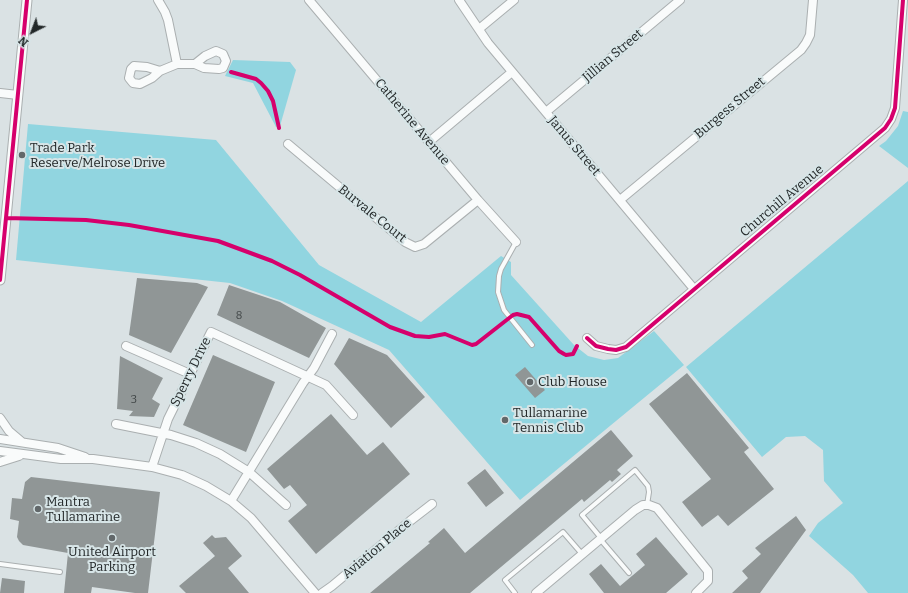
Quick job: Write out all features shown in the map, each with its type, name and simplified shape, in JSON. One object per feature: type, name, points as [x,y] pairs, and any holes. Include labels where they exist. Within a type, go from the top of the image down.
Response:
[{"type":"street","points":[[0,280],[27,0]]},
{"type":"street","points":[[158,0],[168,20],[177,64]]},
{"type":"street","name":"Catherine Avenue","points":[[310,0],[478,200],[516,242]]},
{"type":"street","name":"Janus Street","points":[[459,0],[488,43],[694,289]]},
{"type":"street","points":[[479,29],[514,0]]},
{"type":"street","name":"Jillian Street","points":[[546,112],[680,0]]},
{"type":"street","name":"Burgess Street","points":[[620,200],[801,50],[810,36],[813,0]]},
{"type":"street","name":"Churchill Avenue","points":[[587,338],[596,346],[608,349],[616,350],[626,347],[880,132],[888,123],[893,113],[896,100],[903,0]]},
{"type":"street","points":[[160,71],[177,64],[195,64]]},
{"type":"street","points":[[429,142],[512,72]]},
{"type":"street","points":[[0,93],[18,95]]},
{"type":"street","name":"Burvale Court","points":[[288,144],[405,242],[414,247],[424,244],[478,200]]},
{"type":"street","name":"Sperry Drive","points":[[152,467],[168,419],[211,332],[326,385],[352,415]]},
{"type":"street","points":[[231,501],[314,368],[332,334]]},
{"type":"street","points":[[126,346],[190,374]]},
{"type":"street","points":[[0,418],[4,426],[13,436],[24,443]]},
{"type":"street","points":[[116,424],[163,433],[196,443],[220,454],[249,472],[286,505]]},
{"type":"street","points":[[0,439],[58,448],[93,459]]},
{"type":"street","points":[[0,451],[61,459],[93,459],[152,467],[182,475],[206,486],[231,501],[251,518],[315,593]]},
{"type":"street","points":[[0,462],[24,454]]},
{"type":"street","name":"Aviation Place","points":[[322,593],[432,504]]},
{"type":"street","points":[[536,593],[635,510],[647,505],[658,508],[705,565],[708,571],[708,581],[696,593]]},
{"type":"lane","points":[[516,242],[501,269],[498,292],[504,310],[532,345]]},
{"type":"lane","points":[[629,573],[582,515],[635,470],[648,486],[649,492],[647,505]]},
{"type":"lane","points":[[515,593],[505,580],[563,532],[582,554]]},
{"type":"lane","points":[[0,564],[60,572]]},
{"type":"shaded area","points":[[233,60],[290,62],[296,70],[280,126],[276,127],[253,83],[225,76]]},
{"type":"shaded area","points":[[903,111],[908,112],[908,168],[879,146],[886,141],[898,126]]},
{"type":"shaded area","points":[[28,124],[216,140],[319,265],[421,322],[501,256],[511,262],[511,275],[574,345],[588,356],[604,360],[618,358],[654,331],[684,365],[520,500],[389,350],[282,301],[230,283],[16,260]]},
{"type":"shaded area","points":[[908,181],[908,593],[868,593],[853,575],[809,536],[818,523],[843,503],[824,481],[823,450],[805,436],[786,437],[762,457],[686,367]]},
{"type":"building","points":[[137,278],[197,283],[208,287],[171,353],[129,335]]},
{"type":"building","points":[[229,285],[280,302],[326,328],[309,358],[217,315]]},
{"type":"building","points":[[349,338],[387,355],[425,397],[391,428],[334,364]]},
{"type":"building","points":[[213,355],[275,382],[246,452],[183,425]]},
{"type":"building","points":[[120,356],[163,378],[152,399],[160,404],[154,417],[129,416],[133,411],[117,409]]},
{"type":"building","name":"Club House","points":[[525,367],[545,390],[535,398],[515,375]]},
{"type":"building","points":[[687,373],[749,448],[744,452],[774,489],[728,526],[718,515],[702,527],[682,502],[711,479],[649,404]]},
{"type":"building","points":[[331,414],[367,455],[383,442],[410,474],[316,554],[288,521],[307,505],[290,485],[284,489],[267,469]]},
{"type":"building","points":[[611,430],[633,456],[617,470],[621,474],[612,482],[610,480],[584,502],[582,499],[470,593],[370,593],[430,543],[428,542],[444,528],[465,553]]},
{"type":"building","points":[[485,469],[504,493],[486,507],[467,483]]},
{"type":"building","name":"United Airport Parking","points":[[31,477],[160,492],[148,593],[135,593],[92,587],[91,593],[64,593],[68,553],[23,545],[17,537],[19,521],[10,519],[12,498],[22,499],[25,482]]},
{"type":"building","points":[[796,516],[806,530],[760,593],[732,593],[748,578],[742,571],[761,554],[755,548]]},
{"type":"building","points":[[212,535],[215,538],[226,537],[242,556],[228,568],[249,593],[186,593],[179,586],[215,556],[203,543]]},
{"type":"building","points":[[656,537],[688,574],[666,593],[604,593],[589,574],[601,564],[620,586],[645,565],[636,554]]},
{"type":"building","points":[[2,578],[25,581],[24,593],[0,593]]},
{"type":"cycle path","points":[[0,280],[27,0]]},
{"type":"cycle path","points":[[587,338],[596,346],[608,349],[616,350],[626,347],[885,128],[891,119],[895,108],[903,0]]},
{"type":"cycle path","points":[[231,72],[256,79],[268,91],[273,101],[279,128]]},
{"type":"cycle path","points":[[6,218],[86,220],[129,225],[218,241],[272,261],[300,275],[390,327],[415,336],[429,337],[445,334],[472,345],[476,344],[513,315],[517,314],[529,317],[559,351],[564,354],[573,354],[577,346]]},
{"type":"place","name":"Trade Park Reserve/Melrose Drive","points":[[22,155]]},
{"type":"place","name":"Club House","points":[[530,382]]},
{"type":"place","name":"Tullamarine Tennis Club","points":[[505,420]]},
{"type":"place","name":"Mantra Tullamarine","points":[[38,509]]},
{"type":"place","name":"United Airport Parking","points":[[112,538]]}]
